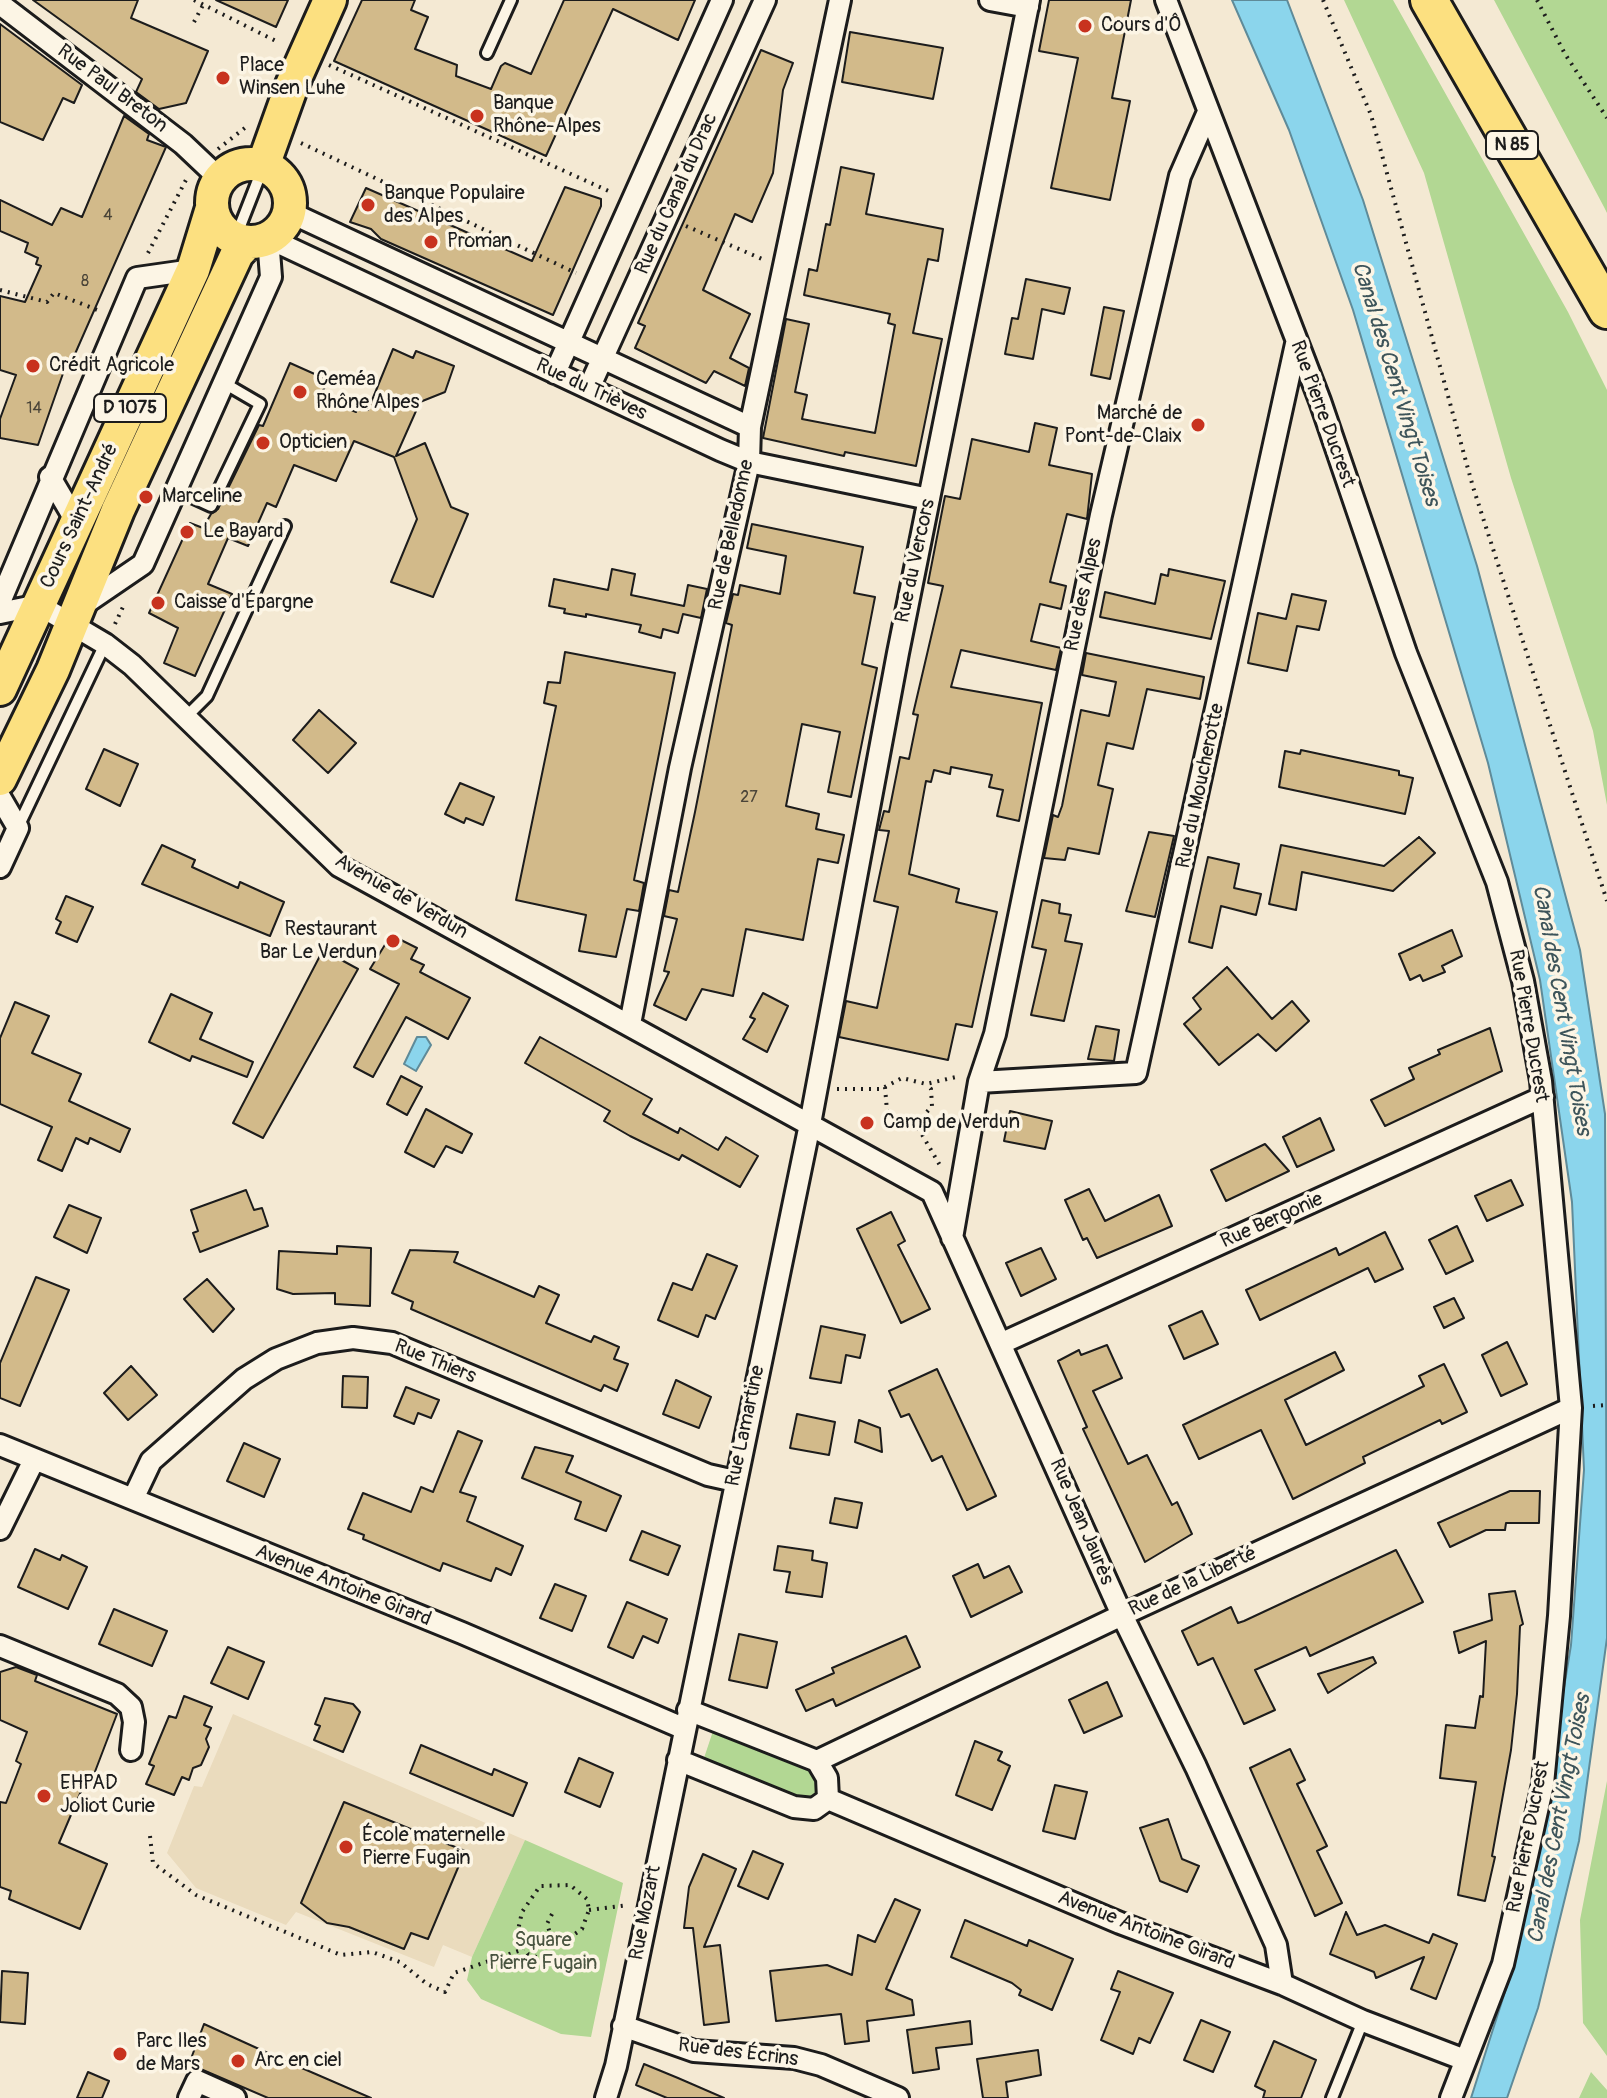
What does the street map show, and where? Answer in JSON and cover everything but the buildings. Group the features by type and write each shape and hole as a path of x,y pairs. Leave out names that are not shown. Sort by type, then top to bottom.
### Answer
{"highway":[{"name":"N 85","path":"1429,0 1603,305"}],"main road":[{"path":"263,166 292,85 330,0"},
{"path":"240,166 263,166 285,184 289,212 278,232 250,240 216,221 216,194 240,166"},
{"name":"Cours Saint-André","path":"0,689 193,270 216,194"},
{"name":"Cours Saint-André","path":"0,779 232,264 250,240"}],"street":[{"name":"Rue du Canal du Drac","path":"555,373 722,0"},
{"name":"Rue du Canal du Drac","path":"589,388 765,0"},
{"name":"Rue de Belledonne","path":"630,1024 680,768 749,462 750,427 840,0"},
{"path":"990,0 1028,3"},
{"name":"Rue Pierre Ducrest","path":"1166,0 1320,401 1406,653 1497,882 1523,981 1543,1097 1571,1408 1567,1514 1543,1784 1503,1964 1451,2098"},
{"name":"Rue du Vercors","path":"810,1124 929,499 1028,3"},
{"name":"Rue Paul Breton","path":"0,4 183,144 216,194"},
{"name":"Rue des Alpes","path":"952,1238 959,1183 981,1078 995,1034 1060,710 1137,361 1180,176 1208,112"},
{"name":"Rue du Trièves","path":"289,212 750,427"},
{"name":"Rue du Trièves","path":"250,240 589,388 749,462 929,499"},
{"name":"Cours Saint-André","path":"76,614 143,564 271,277 250,240"},
{"name":"Cours Saint-André","path":"0,602 50,477 137,278 193,270"},
{"name":"Rue du Moucherotte","path":"981,1078 1136,1073 1296,344"},
{"path":"50,477 77,523"},
{"path":"0,613 39,605"},
{"name":"Avenue de Verdun","path":"39,605 76,614 339,866 932,1192 952,1238"},
{"path":"0,797 18,828 0,867"},
{"name":"Rue Bergonie","path":"1002,1343 1543,1097"},
{"name":"Rue Lamartine","path":"686,1719 810,1124"},
{"name":"Rue Jean Jaurès","path":"952,1238 1002,1343 1122,1615 1196,1767 1276,1945 1282,1984"},
{"name":"Rue Thiers","path":"133,1499 151,1461 244,1379 276,1359 317,1343 353,1338 392,1343 708,1475 735,1481"},
{"name":"Rue de la Liberté","path":"817,1761 1122,1615 1571,1408"},
{"name":"Avenue Antoine Girard","path":"0,1445 686,1719 817,1761"},
{"path":"0,1529 34,1460"},
{"path":"0,1646 117,1694 131,1707 134,1722 131,1750"},
{"name":"Rue Mozart","path":"609,2097 686,1719"},
{"path":"678,1760 794,1807 814,1809 828,1799 827,1778 817,1761"},
{"name":"Avenue Antoine Girard","path":"828,1799 1120,1923 1282,1984 1363,2021 1465,2060"},
{"name":"Rue des Écrins","path":"623,2026 694,2051 794,2058 821,2065 898,2098"},
{"path":"189,2098 197,2081 235,2098"}],"lane":[{"path":"487,53 511,0"},
{"path":"250,240 263,166"},
{"path":"176,490 211,506 260,404 224,383"},
{"path":"186,717 207,696 285,526"},
{"path":"18,828 105,644"},
{"path":"1332,2098 1363,2021"}],"path":[{"path":"194,0 278,42"},
{"path":"1323,0 1371,115 1473,487 1607,901"},
{"path":"1537,0 1565,54 1607,118"},
{"path":"194,22 203,5"},
{"path":"318,60 632,201"},
{"path":"299,142 596,283"},
{"path":"666,217 756,257 784,265"},
{"path":"0,290 47,302 54,293 107,313"},
{"path":"816,1090 885,1087 902,1078 926,1084 981,1078"},
{"path":"885,1087 887,1111 903,1123 920,1120 932,1106 931,1089 926,1084"},
{"path":"914,1121 941,1168 959,1183"},
{"path":"150,1836 153,1863 196,1895 341,1955 372,1952 400,1962 427,1984 445,1992 454,1973 524,1949"},
{"path":"552,1914 547,1924 550,1933 569,1938 582,1929 589,1910 587,1899 570,1885 540,1886 527,1901 518,1926 517,1935 524,1949 547,1961 573,1956"},
{"path":"589,1910 618,1904 646,1906"}],"shaded area":[{"name":"École maternelle Pierre Fugain","path":"233,1714 525,1840 472,1957 443,1945 434,1967 296,1912 286,1925 196,1888 167,1853 194,1786 202,1787"}],"green space":[{"path":"1344,0 1393,0 1568,312 1607,390 1607,805 1593,731 1511,478 1424,173"},
{"path":"1494,0 1607,0 1607,213 1604,207"},
{"path":"715,1725 812,1764 818,1778 819,1792 801,1803 703,1761"},
{"path":"1607,1781 1607,2056 1583,2023 1580,1920"},
{"name":"Square Pierre Fugain","path":"525,1840 623,1883 591,2037 561,2034 481,1999 467,1980 472,1957"},
{"path":"1591,2072 1607,2090 1607,2098 1579,2098"}],"water":[{"name":"Canal des Cent Vingt Toises","path":"1232,0 1287,0 1363,200 1477,566 1580,950 1605,1114 1607,1638 1579,1841 1538,2008 1507,2098 1471,2098 1511,1973 1546,1797 1571,1645 1584,1470 1572,1202 1540,980 1488,763 1353,310 1289,130"},
{"path":"417,1037 426,1037 431,1045 416,1071 404,1064"}],"place":[{"name":"Cours d'Ô","path":"1085,26"},
{"name":"Place Winsen Luhe","path":"223,78"},
{"name":"Banque Rhône-Alpes","path":"477,116"},
{"name":"Banque Populaire des Alpes","path":"368,205"},
{"name":"Proman","path":"431,242"},
{"name":"Crédit Agricole","path":"33,366"},
{"name":"Ceméa Rhône Alpes","path":"300,392"},
{"name":"Marché de Pont-de-Claix","path":"1198,425"},
{"name":"Opticien","path":"263,443"},
{"name":"Marceline","path":"146,497"},
{"name":"Le Bayard","path":"187,532"},
{"name":"Caisse d'Épargne","path":"158,603"},
{"name":"Restaurant Bar Le Verdun","path":"393,941"},
{"name":"Camp de Verdun","path":"867,1123"},
{"name":"EHPAD Joliot Curie","path":"44,1796"},
{"name":"École maternelle Pierre Fugain","path":"346,1847"},
{"name":"Parc Iles de Mars","path":"120,2054"},
{"name":"Arc en ciel","path":"238,2061"}]}
